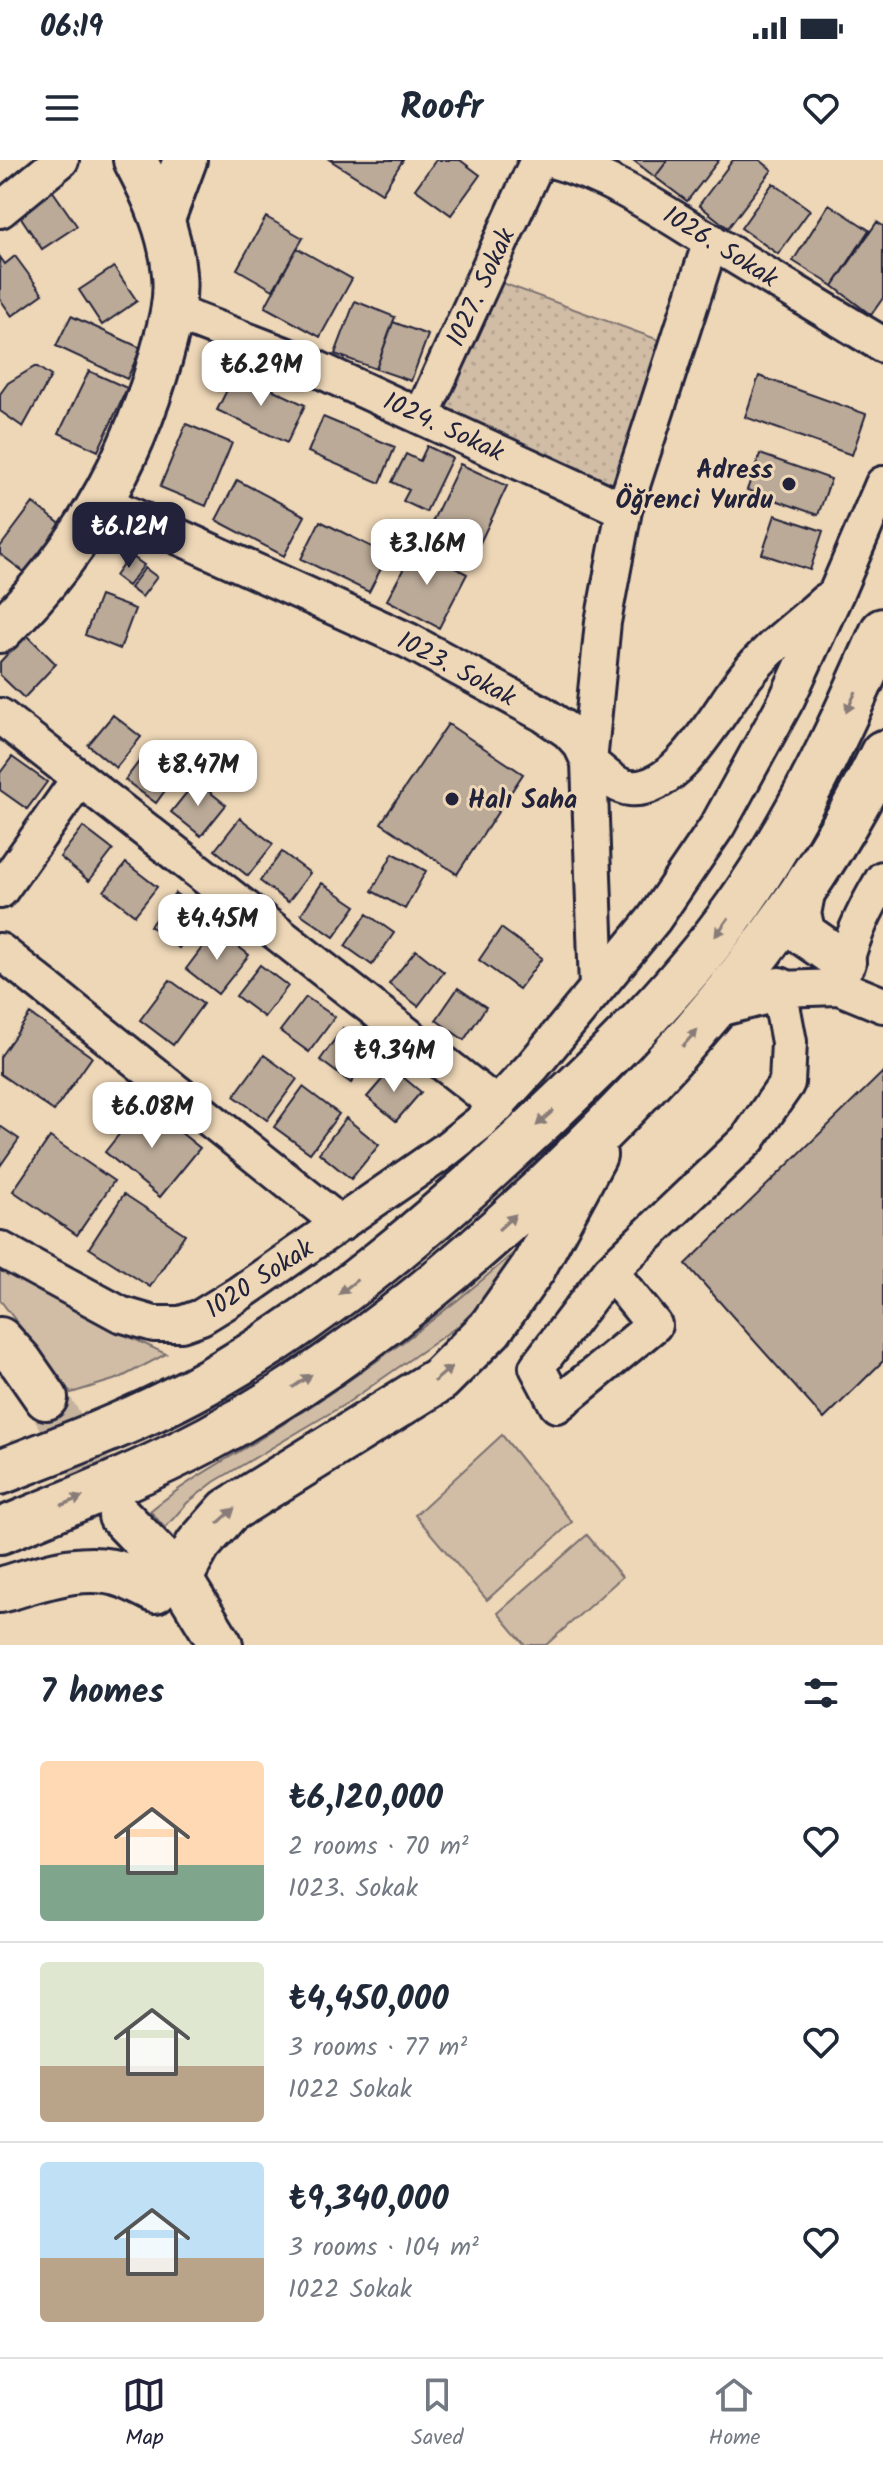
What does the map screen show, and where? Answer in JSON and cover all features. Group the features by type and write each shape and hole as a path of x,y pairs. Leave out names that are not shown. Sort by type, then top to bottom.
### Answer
{"highway":[{"path":"0,1472 157,1407 223,1373 304,1321 464,1192 586,1080 683,976 749,889 806,794 883,631"},
{"path":"0,1531 145,1471 212,1437 293,1387 406,1309 474,1253 611,1123 718,1005 787,915 883,753"},
{"path":"0,1590 90,1569 168,1584 228,1511 440,1379 490,1329 533,1268 611,1123"}],"main road":[{"path":"0,631 52,575 102,502 141,416 173,312 175,277 170,245 163,219 135,160"},
{"path":"163,219 185,160"},
{"path":"804,888 799,914 804,934 842,974"},
{"path":"718,1005 779,989"},
{"path":"0,1339 21,1362 46,1398"},
{"path":"168,1584 187,1645"},
{"path":"168,1584 221,1645"}],"street":[{"path":"0,210 61,160"},
{"name":"1027. Sokak","path":"422,415 538,160"},
{"name":"1026. Sokak","path":"552,160 583,168 660,208 883,345"},
{"path":"597,988 589,762 603,622 624,510 711,241"},
{"name":"1024. Sokak","path":"173,312 298,360 624,510"},
{"name":"1020 Sokak","path":"0,1249 120,1314 154,1324 181,1324 201,1317 240,1293 341,1224 443,1152 498,1106 654,919 718,825 787,699 883,484"},
{"name":"1023. Sokak","path":"102,502 409,641 543,714 568,731 581,745 589,762"},
{"path":"589,762 619,785 632,789 664,777 695,748 757,661 837,591"},
{"path":"0,716 498,1106"},
{"path":"0,891 79,779"},
{"path":"842,974 860,917 883,879"},
{"path":"0,951 341,1224"},
{"path":"610,1271 748,1139 787,1083 789,1042 779,989 864,972 883,989"},
{"path":"842,974 883,1005"}],"shaded area":[{"path":"497,281 662,341 618,486 441,408"},
{"path":"520,1247 495,1290 458,1326 347,1403 214,1482 187,1503 165,1528 150,1511 182,1487 375,1363 434,1319"},
{"path":"0,1262 115,1330 166,1354 120,1378 71,1393 0,1300"},
{"path":"502,1435 572,1522 487,1600 415,1515"},
{"path":"587,1535 622,1577 546,1645 525,1645 498,1613"}],"building":[{"path":"330,160 403,160 382,193"},
{"path":"436,160 460,160 480,175 451,215 415,189"},
{"path":"633,160 668,160 655,177"},
{"path":"668,160 719,160 687,201 655,177"},
{"path":"733,160 760,160 772,170 728,228 699,205"},
{"path":"773,183 810,210 778,254 741,228"},
{"path":"52,190 77,226 42,249 18,213"},
{"path":"829,204 869,230 833,286 793,261"},
{"path":"266,217 303,238 273,290 237,269"},
{"path":"877,222 883,226 883,298 871,315 833,286"},
{"path":"297,248 352,279 320,337 265,307"},
{"path":"15,256 43,294 12,316 0,299 0,257 5,264"},
{"path":"114,267 137,301 102,325 79,290"},
{"path":"355,301 395,317 376,369 335,354"},
{"path":"71,316 141,348 127,379 56,346"},
{"path":"393,322 428,335 411,381 376,369"},
{"path":"36,366 51,376 23,427 0,411 0,394 8,383"},
{"path":"89,371 127,388 98,451 59,433"},
{"path":"236,372 305,405 287,443 217,410"},
{"path":"759,376 866,414 852,455 745,417"},
{"path":"323,417 395,447 380,483 308,452"},
{"path":"186,424 232,443 206,506 160,487"},
{"path":"427,446 452,458 426,512 403,501 409,490 392,482 406,454 420,461"},
{"name":"Adress Öğrenci Yurdu","path":"760,454 831,479 818,515 747,490"},
{"path":"460,464 507,486 479,545 432,522"},
{"path":"237,480 305,516 284,556 216,520"},
{"path":"33,503 63,526 27,574 0,554 0,547"},
{"path":"775,515 823,531 810,570 762,554"},
{"path":"320,521 388,555 369,592 301,559"},
{"path":"415,547 467,574 439,628 387,600"},
{"path":"130,555 144,565 128,586 115,576"},
{"path":"145,568 157,577 142,597 130,588"},
{"path":"100,596 135,609 120,649 85,635"},
{"path":"26,634 56,664 24,698 0,675 0,662"},
{"path":"113,715 141,737 116,768 88,745"},
{"name":"Halı Saha","path":"448,724 523,774 457,874 381,823"},
{"path":"150,747 180,770 156,803 125,780"},
{"path":"12,757 47,782 27,809 0,790 0,773"},
{"path":"196,781 226,805 201,836 171,812"},
{"path":"240,818 273,844 248,876 215,850"},
{"path":"83,827 113,850 89,881 60,857"},
{"path":"282,852 310,873 288,902 260,881"},
{"path":"393,853 426,871 405,909 372,891"},
{"path":"126,863 157,887 135,915 104,891"},
{"path":"322,883 356,906 334,937 301,914"},
{"path":"175,893 204,915 179,948 150,926"},
{"path":"367,914 394,933 372,965 345,946"},
{"path":"501,928 542,958 519,989 479,960"},
{"path":"216,929 249,955 218,994 186,969"},
{"path":"416,950 444,972 418,1006 389,984"},
{"path":"260,965 288,986 264,1017 236,996"},
{"path":"170,980 203,1004 173,1045 140,1020"},
{"path":"458,988 486,1007 464,1040 436,1020"},
{"path":"306,997 335,1017 309,1052 280,1031"},
{"path":"30,1014 92,1057 54,1111 0,1074 0,1057"},
{"path":"343,1028 374,1051 351,1083 320,1060"},
{"path":"264,1055 297,1079 267,1120 234,1096"},
{"path":"392,1068 421,1092 396,1121 367,1097"},
{"path":"883,1072 883,1361 824,1419 686,1264"},
{"path":"303,1087 339,1114 310,1153 274,1127"},
{"path":"144,1103 200,1148 160,1197 105,1152"},
{"path":"346,1118 379,1145 351,1179 319,1153"},
{"path":"0,1126 19,1139 0,1166"},
{"path":"50,1137 114,1181 77,1235 13,1191"},
{"path":"124,1194 185,1234 150,1287 89,1248"}],"tunnel":[{"path":"46,1398 120,1516"}],"place":[{"name":"Adress Öğrenci Yurdu","path":"789,484"},
{"name":"Halı Saha","path":"452,799"}]}
